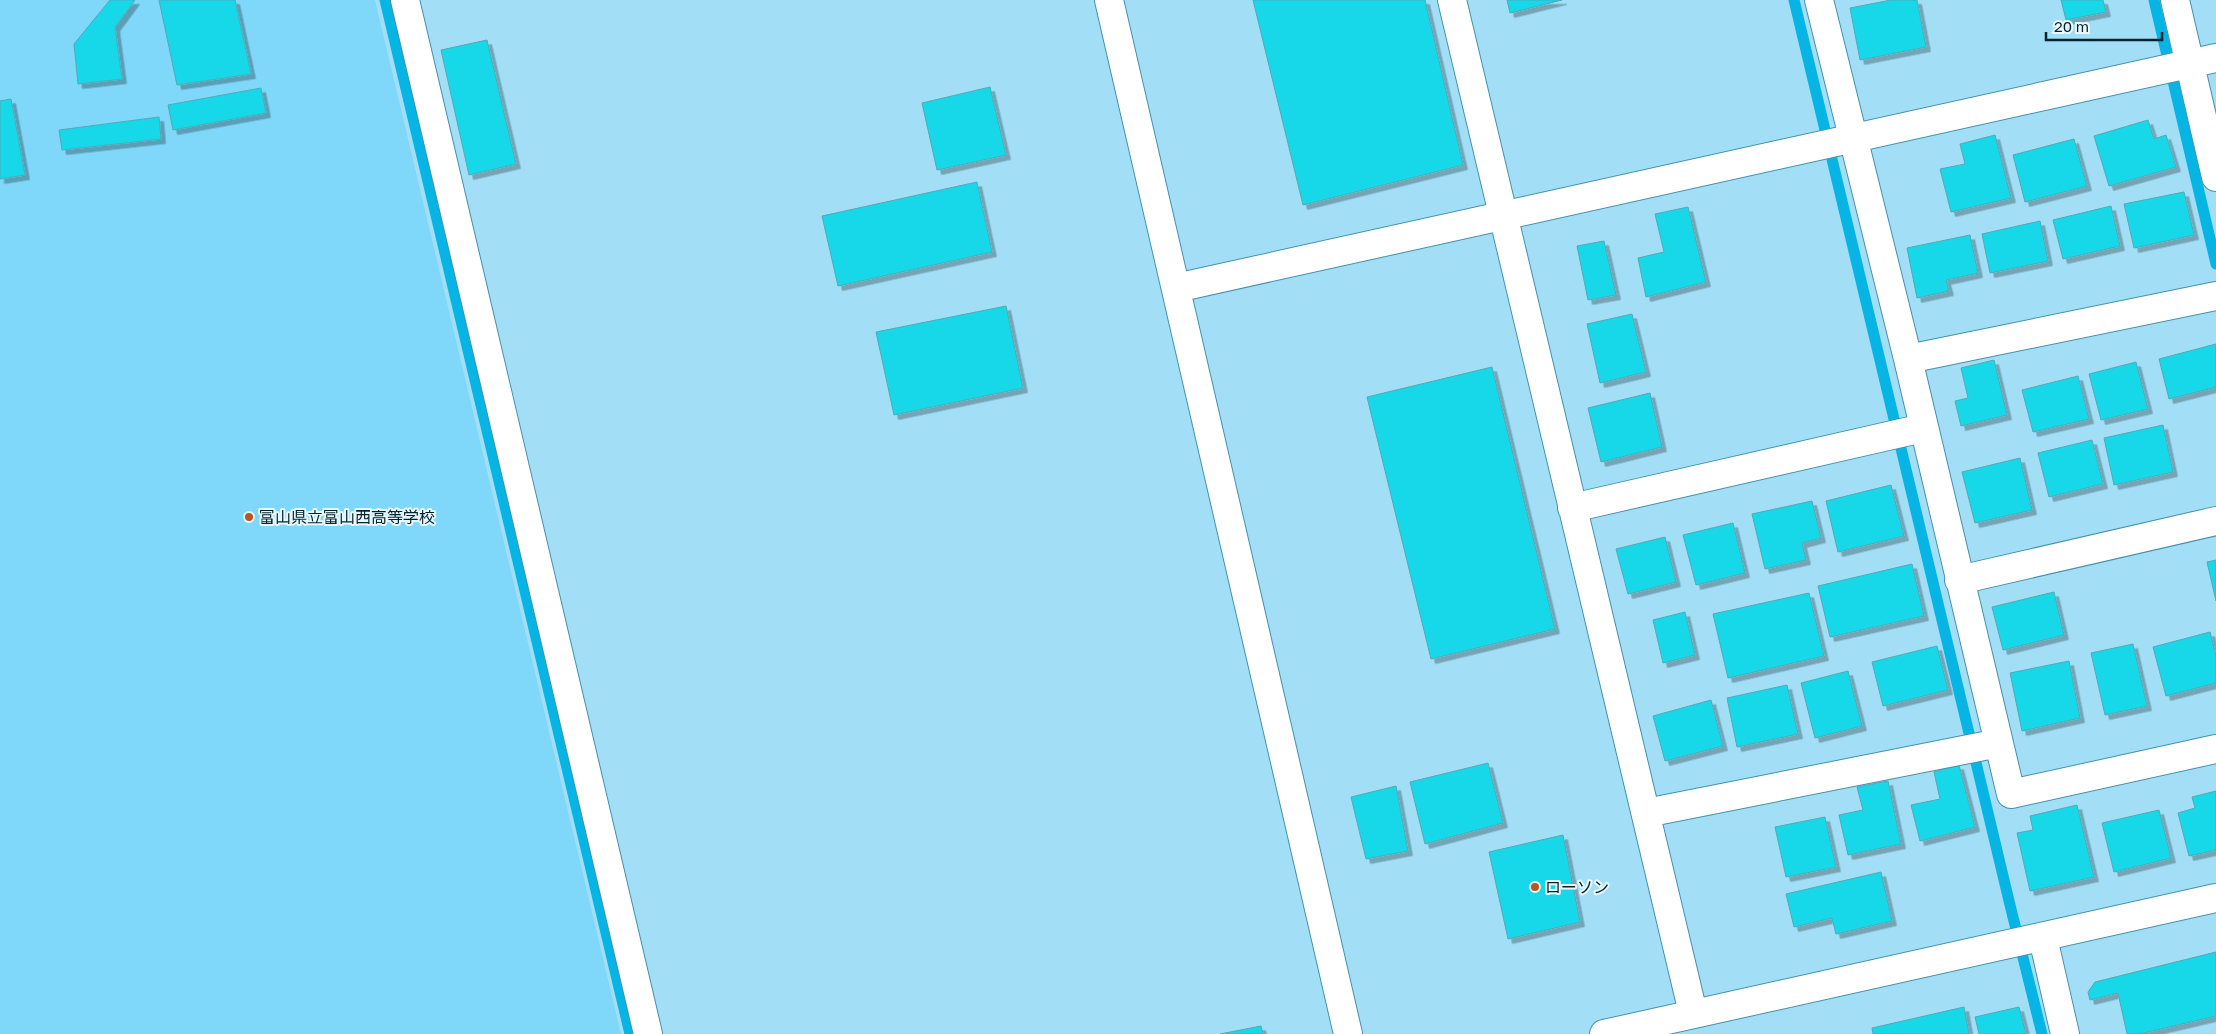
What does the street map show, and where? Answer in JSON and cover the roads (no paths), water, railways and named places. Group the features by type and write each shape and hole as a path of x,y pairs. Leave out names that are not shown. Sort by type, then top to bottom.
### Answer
{"street":[{"path":"405,0 648,1034"},
{"path":"1109,0 1348,1034"},
{"path":"1452,0 1693,1013"},
{"path":"1819,0 1908,360 2011,794 2216,749"},
{"path":"2175,0 2216,178"},
{"path":"1176,288 1503,218 1852,138 2216,58"},
{"path":"1908,360 2216,296"},
{"path":"1572,508 1923,428"},
{"path":"1959,580 2216,521"},
{"path":"1646,813 1999,743"},
{"path":"1604,1034 1693,1013 2043,938 2216,898"},
{"path":"2043,938 2065,1034"}],"waterway":[{"path":"385,0 630,1034"},
{"path":"1794,0 2042,1034"},
{"path":"2154,0 2216,264"}],"place":[{"name":"富山県立富山西高等学校","path":"249,517"},
{"name":"ローソン","path":"1535,887"}]}
